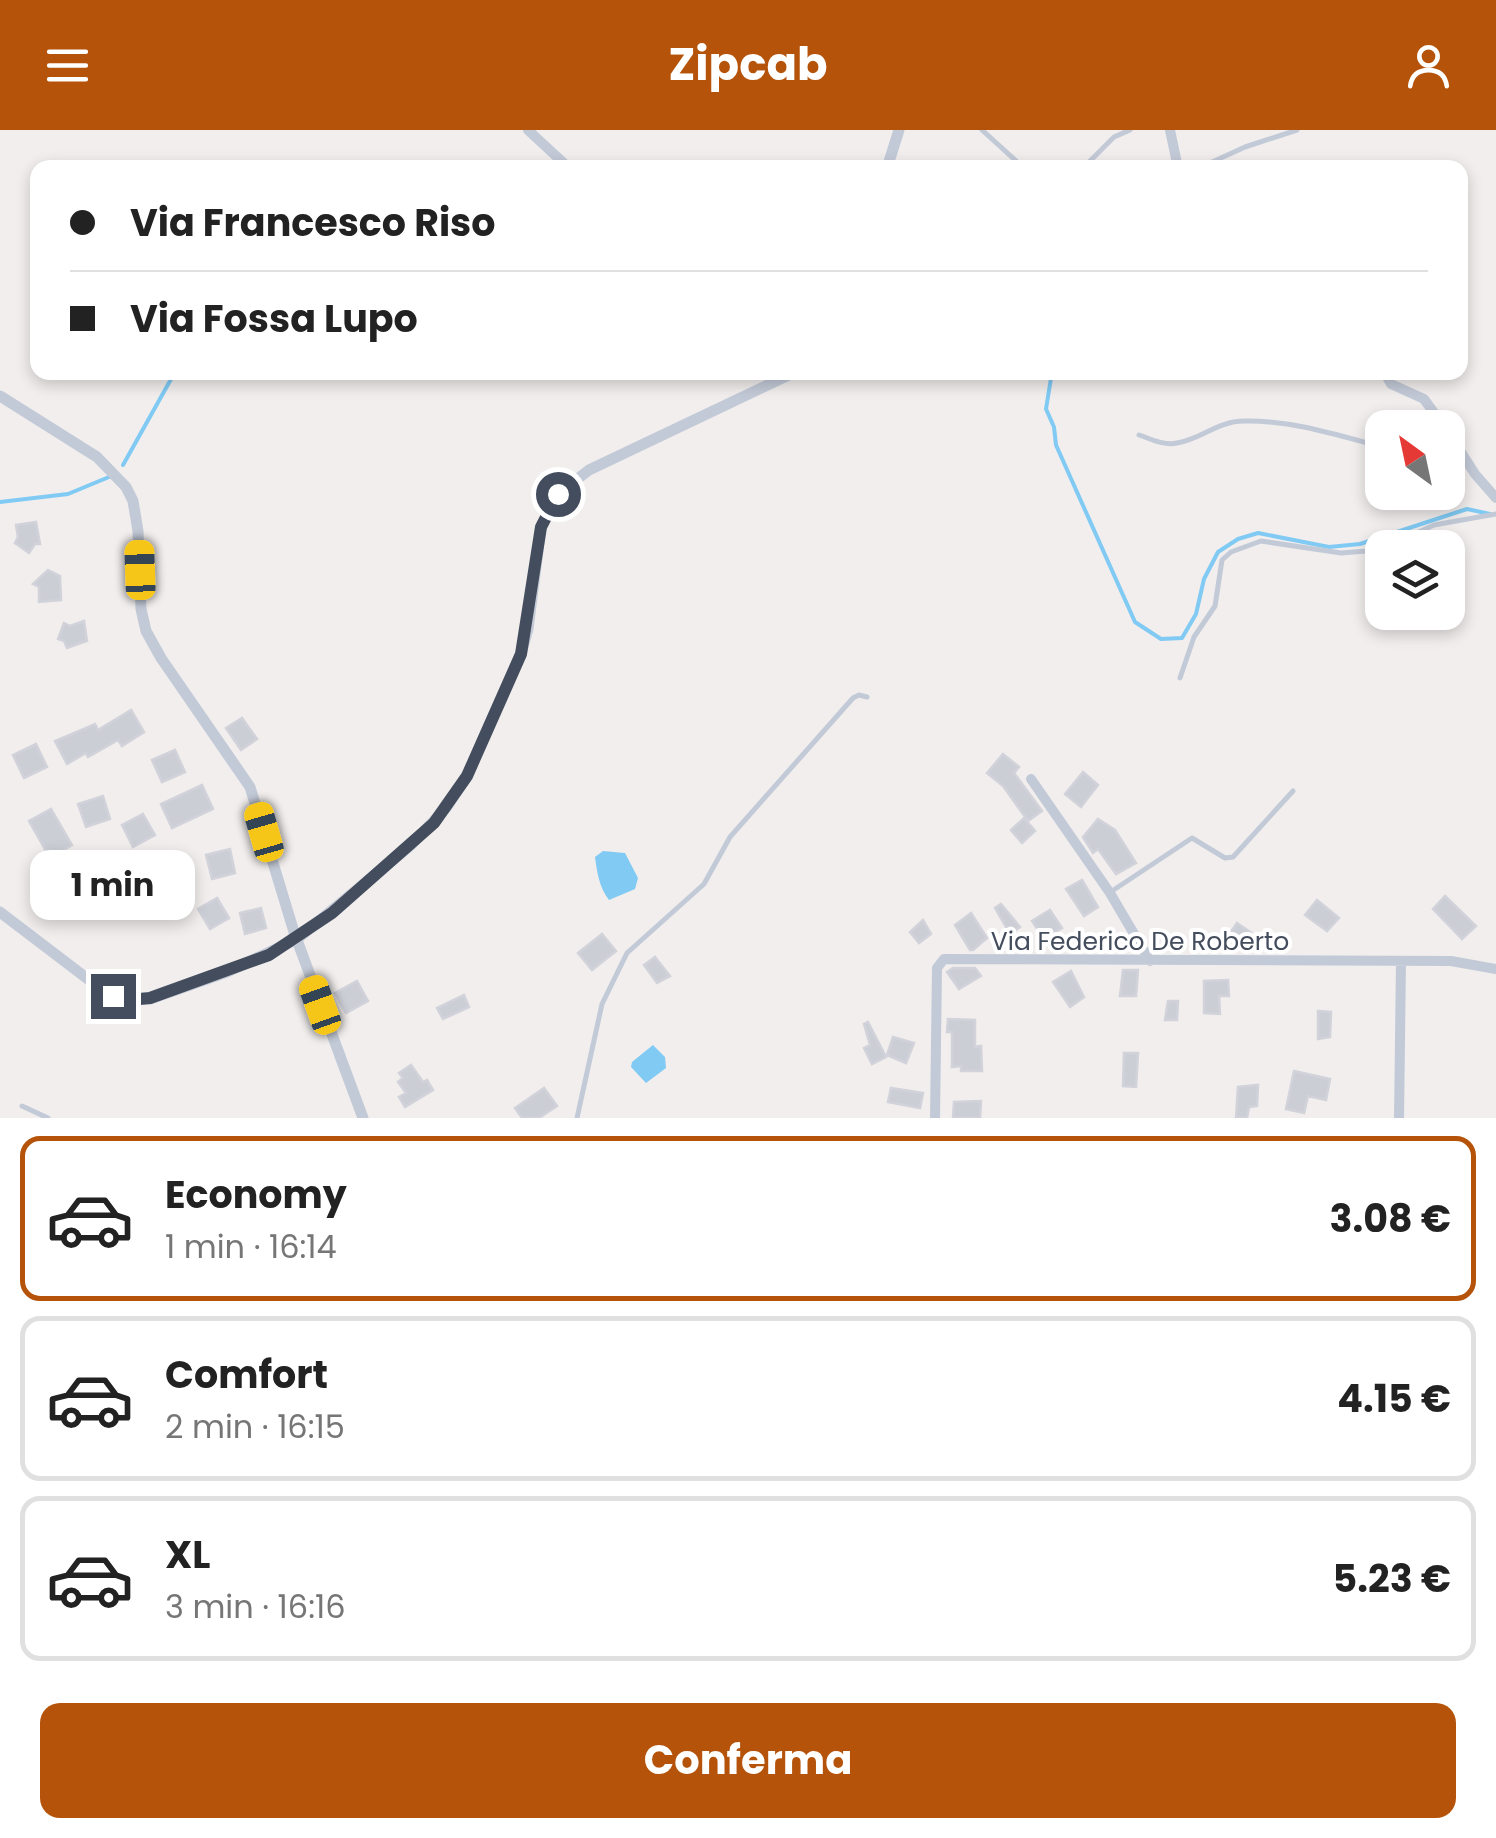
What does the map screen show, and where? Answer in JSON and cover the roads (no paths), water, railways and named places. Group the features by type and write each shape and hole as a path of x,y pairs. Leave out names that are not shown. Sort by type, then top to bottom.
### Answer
{"street":[{"path":"528,130 560,160"},
{"path":"890,160 900,130"},
{"path":"1170,130 1176,160"},
{"path":"0,912 97,986 128,1000 150,998 227,972 297,939 434,823 467,776 521,654 541,527 558,494 588,470 778,380"},
{"path":"1389,380 1424,399 1432,410"},
{"path":"0,396 97,458 133,501 146,631 250,786 297,939 363,1118"},
{"path":"1465,460 1496,498"},
{"path":"1030,779 1110,893 1150,961"},
{"name":"Via Federico De Roberto","path":"936,1118 939,963 944,959 1451,961 1496,968"},
{"path":"1399,1118 1401,962"}],"lane":[{"path":"982,130 1015,160"},
{"path":"1091,160 1114,137 1130,130"},
{"path":"1217,160 1297,130"},
{"path":"1139,435 1162,443 1178,443 1228,422 1246,420 1289,423 1365,442"},
{"path":"1465,465 1469,466"},
{"path":"1180,678 1194,637 1215,606 1222,560 1230,552 1261,541 1341,554 1366,551 1434,525 1496,514"},
{"path":"577,1118 602,1004 628,953 704,884 730,837 853,698 867,697"},
{"path":"1110,893 1192,838 1226,858 1233,857 1292,791"},
{"path":"22,1106 48,1118"}],"water":[{"path":"603,851 625,853 638,878 635,889 609,900 595,857"},
{"path":"653,1045 665,1057 666,1068 646,1083 631,1067"}],"waterway":[{"path":"123,465 171,380"},
{"path":"1051,380 1046,409 1056,445 1135,622 1161,639 1182,638 1196,614 1204,579 1218,552 1238,539 1258,533 1329,547 1360,544 1467,509 1490,514"},
{"path":"0,502 68,494 109,477"}]}
